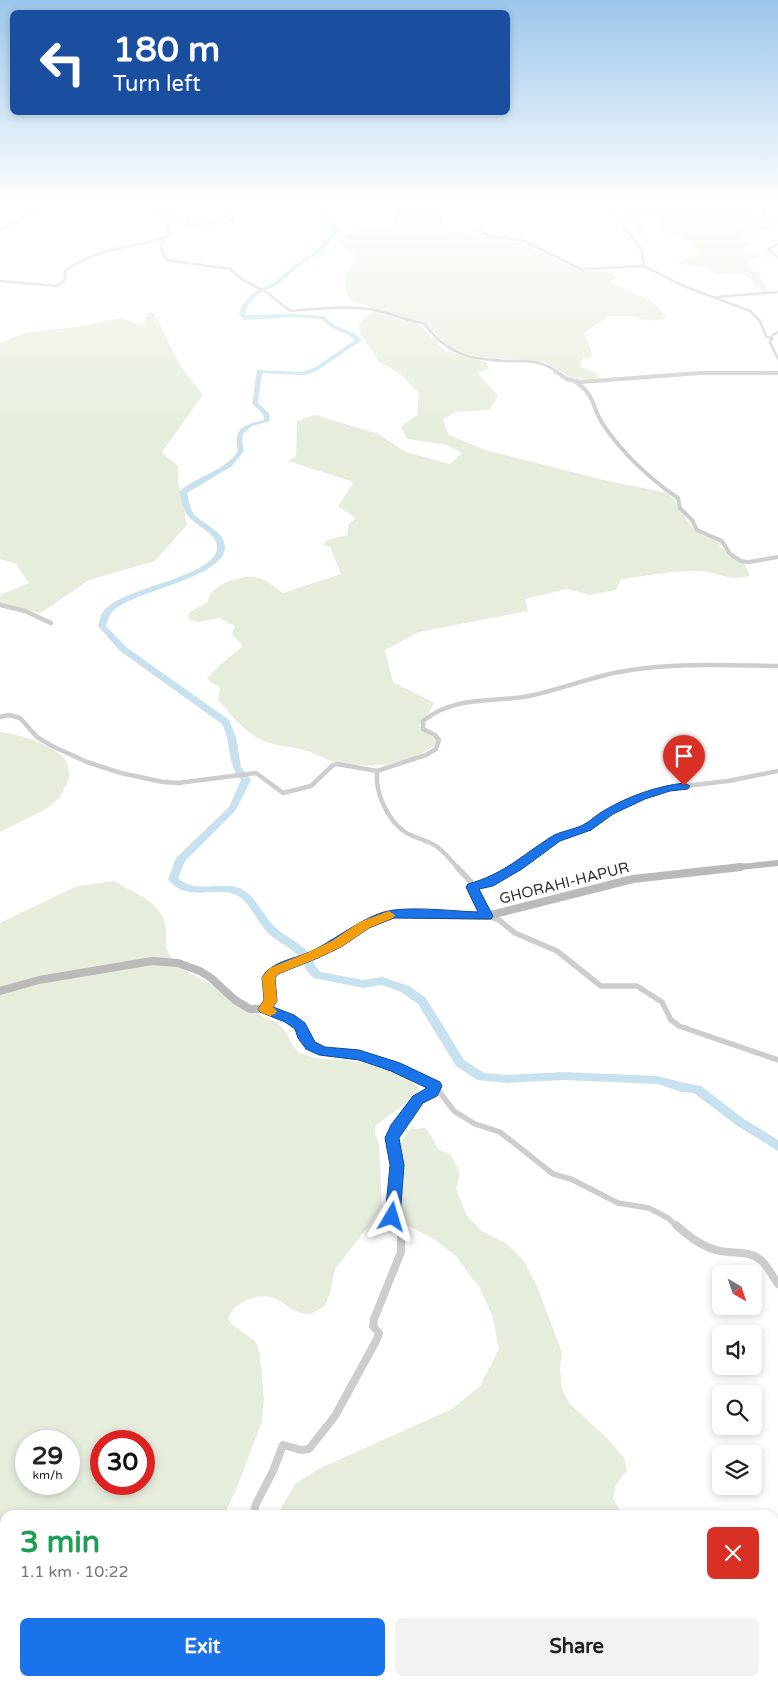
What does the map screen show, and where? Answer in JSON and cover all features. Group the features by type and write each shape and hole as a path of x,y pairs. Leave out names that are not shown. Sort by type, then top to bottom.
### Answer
{"street":[{"path":"0,281 56,286 64,281"},
{"path":"244,281 268,293 288,310 310,310 326,307 381,311 404,320 424,324 441,344 453,352 488,360 540,363 583,387 594,401 601,422 616,442 663,488 678,498 680,508 692,520 696,530 722,541 730,554 741,560 750,562 778,556"},
{"path":"673,281 750,311 760,321 766,336 772,339"},
{"path":"716,297 778,292"},
{"path":"778,332 773,335 770,344 778,359"},
{"path":"575,382 700,373 778,373"},
{"path":"0,605 25,611 51,623"},
{"path":"0,717 9,715 20,718 37,737 68,754 121,773 163,782 187,782 256,773 267,779 283,793 311,786 327,769 337,764 377,772 426,755 436,749 439,740 423,729 423,722 428,717 449,707 483,699 528,696 569,683 614,673 676,664 778,666"},
{"path":"472,887 488,883 518,866 556,838 587,827 609,812 641,797 668,788 728,781 778,771"},
{"path":"377,772 376,782 381,798 394,822 405,832 440,848 471,882 486,916 499,920 515,933 557,951 601,986 637,986 662,1002 671,1020 679,1026 755,1050 768,1058 778,1060"},
{"name":"GHORAHI-HAPUR","path":"265,1009 271,1001 268,977 274,971 321,951 365,925 393,914 486,916 633,879 778,863"},
{"path":"0,991 39,980 152,961 178,963 200,971 211,978 235,1000 250,1009 265,1009 290,1018 300,1027 311,1046 321,1051 359,1055 396,1067 435,1086 454,1111 475,1124 500,1132 553,1174 571,1179 618,1203 649,1208 668,1218 687,1235 719,1251 748,1254 762,1261 778,1284"},
{"path":"255,1510 258,1499 274,1470 278,1452 283,1445 301,1450 309,1449 335,1416 376,1341 379,1333 373,1326 374,1319 401,1252 401,1235 392,1217 397,1165 392,1138 396,1129 418,1100 432,1092 435,1086"}],"green space":[{"path":"345,281 612,281 610,282 654,303 668,318 650,321 632,316 609,316 584,333 592,352 590,359 584,358 580,364 581,367 598,374 598,377 591,380 570,377 544,362 480,357 452,350 422,321 401,318 353,301 346,294"},
{"path":"752,281 762,281 768,291 761,291 759,287 753,285"},
{"path":"374,311 418,323 445,351 486,362 489,369 477,373 498,396 489,410 455,412 443,420 449,435 485,450 612,482 664,492 672,497 690,525 697,531 720,541 722,544 719,546 744,563 750,576 735,578 700,571 670,572 621,579 616,590 590,595 567,589 525,599 528,611 419,632 385,650 393,682 435,703 419,726 439,742 414,757 400,762 370,765 340,763 304,750 261,740 245,729 218,700 220,687 211,683 207,678 243,646 232,634 235,626 219,618 199,622 190,620 188,616 190,612 208,602 214,590 237,579 245,577 259,578 283,593 341,574 330,547 323,545 327,540 347,535 349,524 356,518 338,506 354,482 288,461 296,456 297,421 315,415 378,434 406,452 450,464 462,453 447,445 407,439 401,427 417,415 419,394 401,374 378,361 360,333 358,323"},
{"path":"147,313 154,313 181,367 203,395 162,452 178,466 178,481 187,525 155,561 89,580 41,613 0,604 0,595 29,583 16,564 0,559 0,343 25,333 81,326 120,318 145,326"},
{"path":"0,732 26,738 54,750 66,761 70,776 60,797 46,809 0,832"},
{"path":"115,881 146,899 159,911 164,919 169,954 180,966 225,993 246,1009 277,1023 285,1030 298,1051 323,1059 353,1061 384,1068 411,1081 418,1087 418,1094 375,1126 375,1134 379,1143 382,1206 335,1269 330,1294 324,1307 309,1314 304,1314 273,1298 260,1296 240,1304 228,1319 234,1326 255,1341 258,1347 264,1399 262,1421 237,1488 226,1510 0,1510 0,923 77,886"},
{"path":"426,1128 439,1150 451,1155 460,1173 456,1189 467,1216 482,1231 507,1244 524,1261 537,1286 562,1353 560,1368 562,1389 570,1404 611,1442 624,1458 627,1470 616,1485 613,1498 620,1510 280,1510 295,1484 318,1469 452,1409 480,1386 499,1349 492,1315 479,1287 456,1256 434,1239 403,1223 398,1206 402,1173 400,1143 410,1129"}],"waterway":[{"path":"280,281 255,294 245,305 242,315 244,318 294,316 324,318 332,326 352,334 359,340 316,369 303,374 259,371 255,404 266,413 267,421 250,425 240,433 241,451 230,465 183,492 187,509 192,516 212,532 219,541 221,547 217,558 206,567 190,575 132,596 117,604 107,612 102,626 123,649 226,722 232,737 234,760 240,774 246,780 233,808 180,860 173,879 178,884 193,889 229,890 241,893 272,931 302,952 310,963 312,971 318,975 363,984 382,981 405,989 422,1001 460,1063 481,1077 508,1079 563,1076 658,1080 681,1087 697,1089 740,1122 778,1146"}],"slow traffic":[{"path":"270,1011 265,1009 271,1001 268,990 268,977 274,971 337,944 365,925 389,915"}],"route":[{"path":"392,1217 397,1165 392,1138 396,1129 418,1100 432,1092 435,1086 396,1067 359,1055 323,1052 311,1046 300,1027 290,1018 265,1009 271,1001 268,990 268,977 274,971 288,964 337,944 365,925 393,914 486,916 472,887 488,883 518,866 556,838 587,827 609,812 641,797 668,788 684,786"}]}
